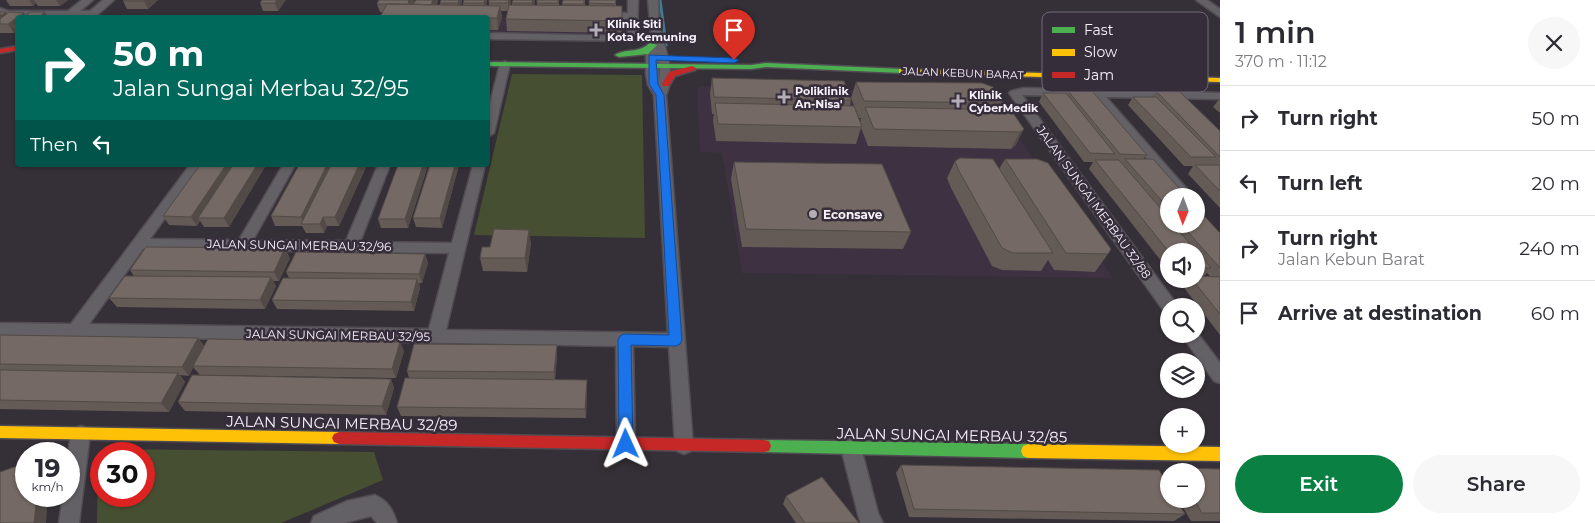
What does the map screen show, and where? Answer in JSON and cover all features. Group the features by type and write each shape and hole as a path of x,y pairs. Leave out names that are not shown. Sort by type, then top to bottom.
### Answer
{"main road":[{"path":"490,53 604,55 642,53 650,49 657,40 665,50 675,56 700,63"},
{"path":"0,52 15,49"},
{"path":"604,55 658,62"},
{"path":"0,58 15,56"},
{"path":"490,64 621,65 658,62"},
{"name":"JALAN KEBUN BARAT","path":"658,62 1042,76"},
{"path":"621,65 643,70 660,87 677,72 700,63"},
{"name":"JALAN SUNGAI MERBAU 32/89","path":"0,432 684,445"},
{"name":"JALAN SUNGAI MERBAU 32/85","path":"684,445 1220,454"}],"street":[{"path":"70,14 88,0"},
{"path":"90,15 110,0"},
{"path":"490,36 631,39 634,37 633,0"},
{"path":"653,0 684,445"},
{"path":"1201,0 1220,0"},
{"path":"1201,0 1220,14"},
{"path":"0,11 7,14 80,15"},
{"path":"594,16 633,16"},
{"path":"490,125 505,64"},
{"path":"490,78 502,78"},
{"name":"JALAN SUNGAI MERBAU 32/88","path":"1042,91 1015,93 1163,298"},
{"name":"JALAN SUNGAI MERBAU 32/88","path":"1060,92 1097,93"},
{"path":"1097,93 1220,96"},
{"path":"1097,93 1179,188"},
{"path":"1181,95 1194,108"},
{"path":"76,330 141,244 196,167"},
{"path":"244,244 288,167"},
{"path":"351,246 383,167"},
{"path":"436,336 478,167"},
{"name":"JALAN SUNGAI MERBAU 32/96","path":"141,244 458,248"},
{"name":"JALAN SUNGAI MERBAU 32/95","path":"0,329 676,340"},
{"path":"624,340 626,444"},
{"path":"1196,343 1220,376"},
{"path":"70,523 81,434"},
{"path":"851,448 869,518 873,523"},
{"path":"321,523 347,511 375,505 384,514 387,523"}],"shaded area":[{"path":"490,17 630,17 630,37 490,34"},
{"path":"698,87 978,94 993,99 1113,278 742,273 722,153 700,152 697,90"}],"green space":[{"path":"512,74 642,75 645,238 474,235"},
{"path":"155,449 374,452 383,480 281,523 97,523 97,507 155,507"}],"building":[{"path":"124,0 145,0 123,1"},
{"path":"262,0 277,0 275,3 260,3"},
{"path":"379,0 409,0 408,4 377,4"},
{"path":"416,0 433,0 431,5 413,4"},
{"path":"441,0 459,0 458,3 440,3"},
{"path":"464,0 485,0 484,3 463,3"},
{"path":"489,0 509,0 508,3 489,3"},
{"path":"513,0 533,0 532,3 512,3"},
{"path":"537,0 558,0 558,3 537,3"},
{"path":"563,0 584,0 584,4 562,4"},
{"path":"589,0 616,0 615,4 589,3"},
{"path":"387,4 500,6 497,18 490,18 490,15 381,15"},
{"path":"509,5 622,6 622,21 506,19"},
{"path":"9,12 24,13 15,15 15,19 8,24 0,24 0,19"},
{"path":"30,12 45,12 42,15 26,15"},
{"path":"712,78 844,81 851,100 714,97"},
{"path":"856,82 982,83 993,87 1004,103 864,101"},
{"path":"1069,92 1093,92 1147,155 1120,154"},
{"path":"1157,92 1180,92 1220,131 1220,157"},
{"path":"1043,93 1066,93 1115,154 1090,153"},
{"path":"1133,97 1156,97 1216,157 1191,157"},
{"path":"715,103 854,106 862,127 718,124"},
{"path":"865,107 1011,110 1024,129 1020,132 874,129"},
{"path":"960,158 993,159 1053,253 1013,253 1002,248 959,171 955,161"},
{"path":"1005,159 1037,159 1048,163 1111,249 1108,254 1066,253"},
{"path":"1125,159 1153,159 1179,188 1160,188 1160,199"},
{"path":"1095,160 1119,160 1160,208 1160,233 1181,233 1189,243 1162,243"},
{"name":"Econsave","path":"734,162 882,164 911,232 746,229"},
{"path":"1195,165 1220,165 1220,191"},
{"path":"199,167 225,167 191,217 163,216"},
{"path":"232,167 256,167 224,218 198,218"},
{"path":"298,167 326,167 301,217 271,216"},
{"path":"330,167 358,167 335,217 323,217 320,224 301,224"},
{"path":"397,167 422,167 405,219 378,219"},
{"path":"429,167 454,167 440,218 413,218"},
{"path":"1205,217 1220,233 1220,268 1205,251 1205,243 1198,243 1189,233 1205,233"},
{"path":"494,229 529,230 525,258 480,258 482,247 490,247"},
{"path":"146,247 285,248 274,272 130,270"},
{"path":"296,252 425,254 419,274 286,272"},
{"path":"1205,261 1211,268 1205,268"},
{"path":"125,276 271,277 260,300 109,298"},
{"path":"1205,276 1220,277 1220,314 1199,288 1205,288"},
{"path":"283,278 417,279 411,302 272,300"},
{"path":"0,335 198,338 182,367 0,364"},
{"path":"208,339 400,342 392,369 193,366"},
{"path":"414,344 557,345 554,372 407,371"},
{"path":"0,370 178,373 161,403 0,400"},
{"path":"192,375 391,379 382,406 178,402"},
{"path":"405,378 587,380 585,409 397,407"},
{"path":"901,465 1159,470 1160,508 1181,508 1185,514 914,509"},
{"path":"15,467 15,507 36,507 34,523 0,523 0,472"},
{"path":"1205,469 1220,469 1220,513 1202,513 1199,508 1205,508"},
{"path":"822,477 859,523 805,523 786,496"}],"waterway":[{"path":"660,0 666,45"}],"traffic: fast":[{"path":"619,55 645,52 653,45"},
{"path":"490,64 751,67 766,65 902,71"},
{"path":"764,446 1028,451"}],"traffic: slow":[{"path":"902,71 1042,75"},
{"path":"1208,80 1220,80"},
{"path":"0,432 339,438"},
{"path":"1028,451 1220,454"}],"traffic: jam":[{"path":"0,51 15,48"},
{"path":"666,84 672,74 692,68"},
{"path":"339,438 764,446"}],"place":[{"name":"Klinik Siti Kota Kemuning","path":"596,30"},
{"name":"Poliklinik An-Nisa'","path":"784,97"},
{"name":"Klinik CyberMedik","path":"958,101"},
{"name":"Econsave","path":"813,214"}],"route":[{"path":"626,444 624,340 676,340 660,95 653,84 652,57 734,60"}]}
